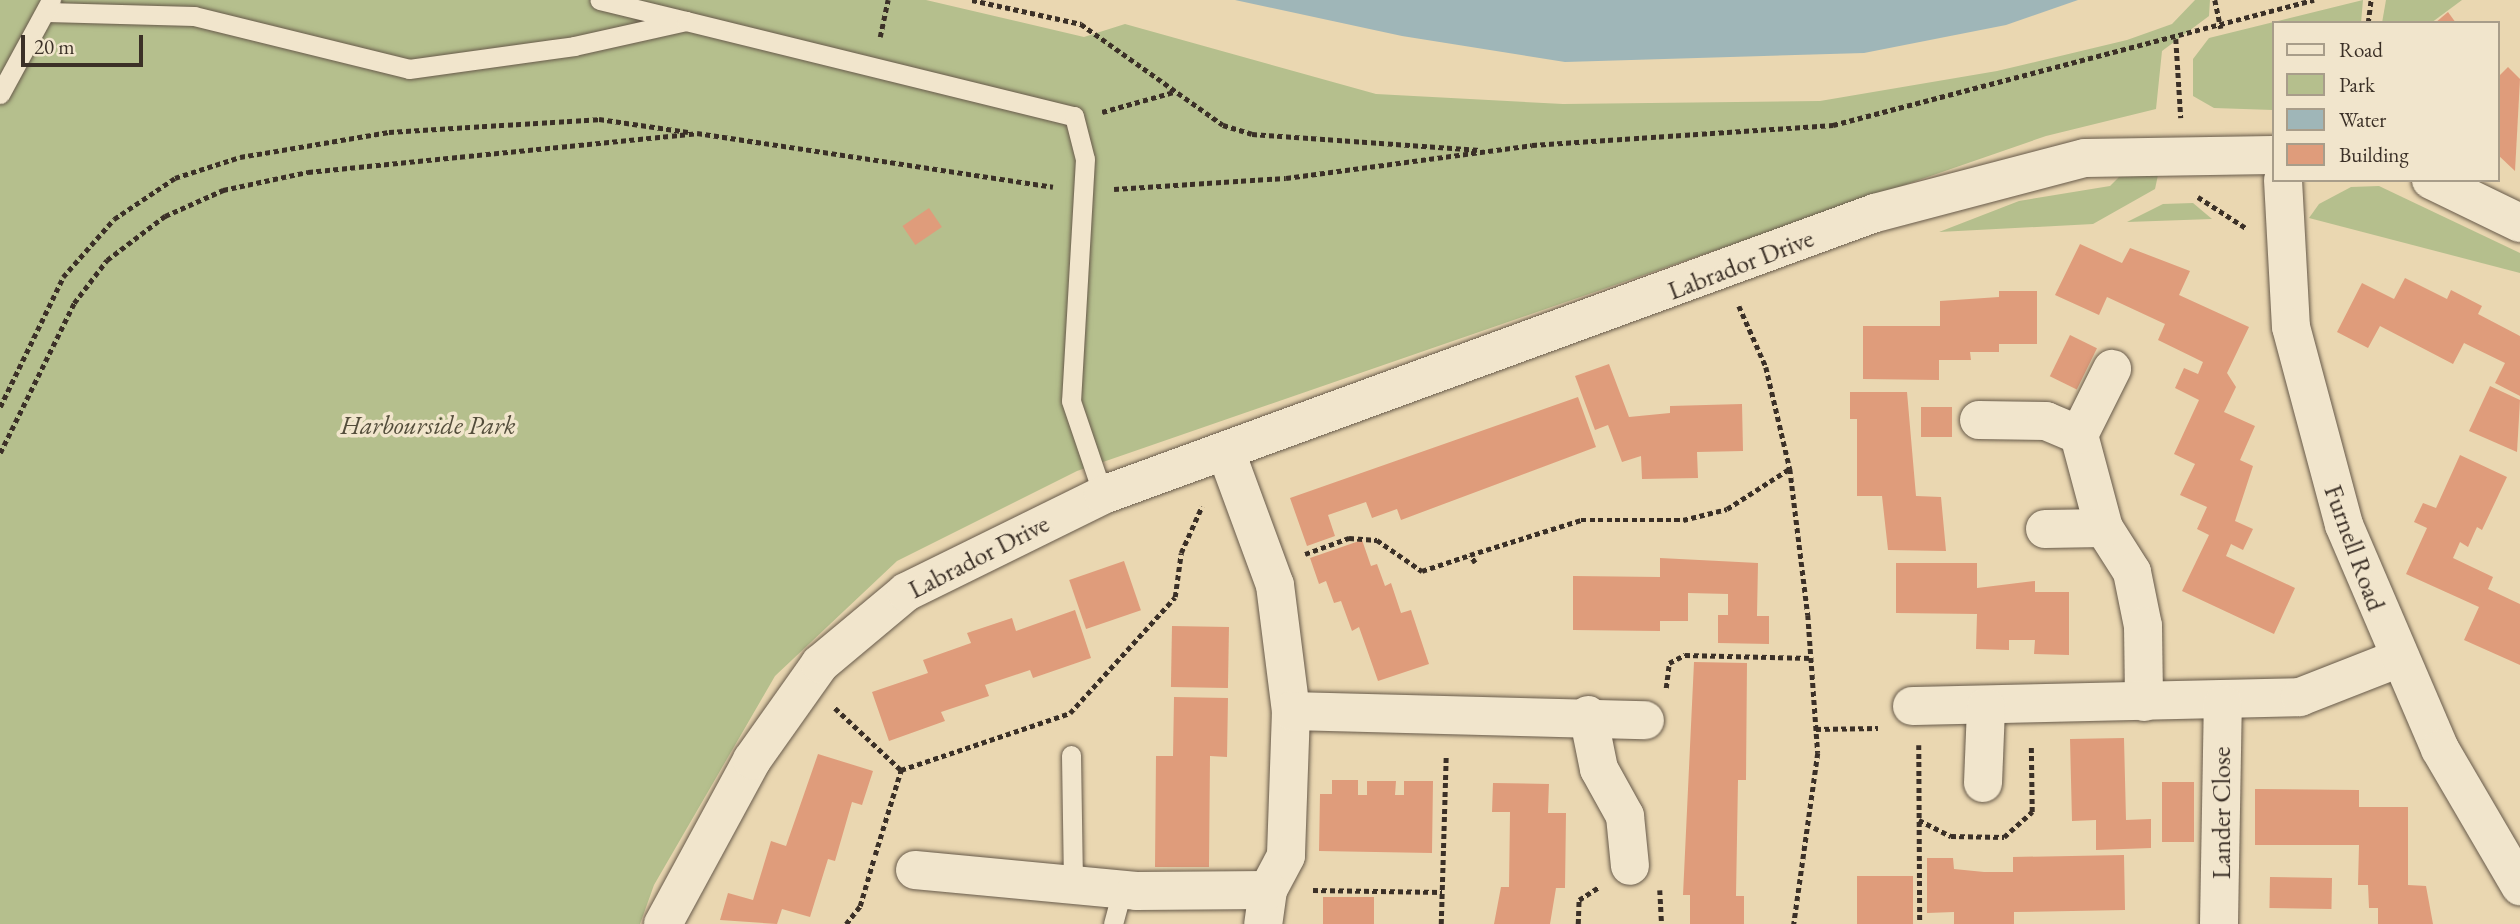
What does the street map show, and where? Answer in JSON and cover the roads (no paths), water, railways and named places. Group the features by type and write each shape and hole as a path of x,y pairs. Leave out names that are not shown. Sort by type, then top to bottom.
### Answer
{"street":[{"name":"Labrador Drive","path":"663,924 752,760 808,682 906,592 1103,495 1725,273 1875,213 2085,158 2272,155"},
{"name":"Furnell Road","path":"2283,182 2291,327 2318,443 2397,659 2440,749 2520,886"},
{"path":"2435,182 2520,223"},
{"path":"2112,369 2079,435 2104,528 2132,572 2143,626 2144,702"},
{"path":"1979,420 2046,421 2079,435"},
{"path":"915,870 1073,884 1118,907 1266,907 1286,856 1291,710 1284,627 1268,568 1226,452"},
{"path":"2045,529 2104,528"},
{"path":"1912,706 1986,707 2144,702 2222,704 2300,698 2397,659"},
{"name":"Lander Close","path":"2222,704 2222,923"},
{"path":"1983,783 1986,707"},
{"path":"1291,710 1588,715 1655,709"},
{"path":"1588,715 1599,769 1625,816 1630,866"}],"lane":[{"path":"180,0 194,16"},
{"path":"599,0 1074,116 1085,159 1071,401 1103,495"},
{"path":"0,94 49,6 194,16 409,69 574,46 686,22"},
{"path":"1071,755 1073,884"}],"water":[{"path":"1235,0 2078,0 2006,25 1864,53 1565,62 1402,36"}],"park label":[{"name":"Harbourside Park","path":"428,426"}]}
